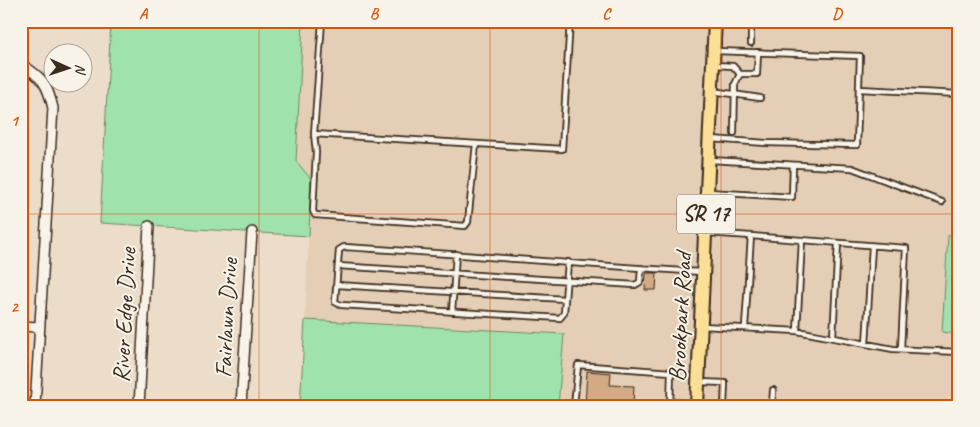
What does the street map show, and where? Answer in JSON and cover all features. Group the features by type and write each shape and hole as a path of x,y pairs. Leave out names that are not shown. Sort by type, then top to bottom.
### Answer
{"main road":[{"name":"Brookpark Road","path":"697,405 715,22"}],"street":[{"path":"21,64 37,74 48,88 53,108 35,406"},
{"name":"River Edge Drive","path":"139,406 149,226"},
{"name":"Fairlawn Drive","path":"241,406 252,232"},
{"path":"21,326 40,327"}],"lane":[{"path":"322,21 314,134 316,152 313,211 315,215 466,226 468,222 476,144"},
{"path":"314,134 562,149 570,21"},
{"path":"715,22 751,26 751,42"},
{"path":"709,139 766,143 857,145 860,56 713,51"},
{"path":"713,65 733,66 740,74 757,74 758,52"},
{"path":"734,133 735,84 740,74"},
{"path":"858,89 959,94"},
{"path":"712,91 760,98"},
{"path":"708,160 852,168 942,202"},
{"path":"707,192 792,197 793,165"},
{"path":"705,233 906,248 901,349"},
{"path":"745,328 751,236"},
{"path":"797,331 802,240"},
{"path":"833,338 838,243"},
{"path":"866,344 872,246"},
{"path":"568,262 564,313 560,318 337,304 335,302 339,250 344,247 456,254 568,262 641,268 703,272"},
{"path":"452,312 456,254"},
{"path":"338,266 639,284 641,268"},
{"path":"337,285 565,299"},
{"path":"701,326 797,331 901,349 959,352"},
{"path":"574,406 578,365 671,372 670,404 697,405"},
{"path":"698,382 725,383 724,406"},
{"path":"772,406 773,390"}],"shaded area":[{"path":"303,21 959,21 959,235 948,235 942,332 959,334 959,406 558,406 564,334 305,320 311,179 296,161"}],"green space":[{"path":"111,21 303,21 296,161 311,179 309,236 100,223"},
{"path":"948,235 959,235 959,334 942,332"},
{"path":"305,320 564,334 558,406 300,406"}],"building":[{"path":"646,273 657,273 656,290 645,290"},
{"path":"587,371 611,373 610,385 634,386 633,406 585,406"}]}
